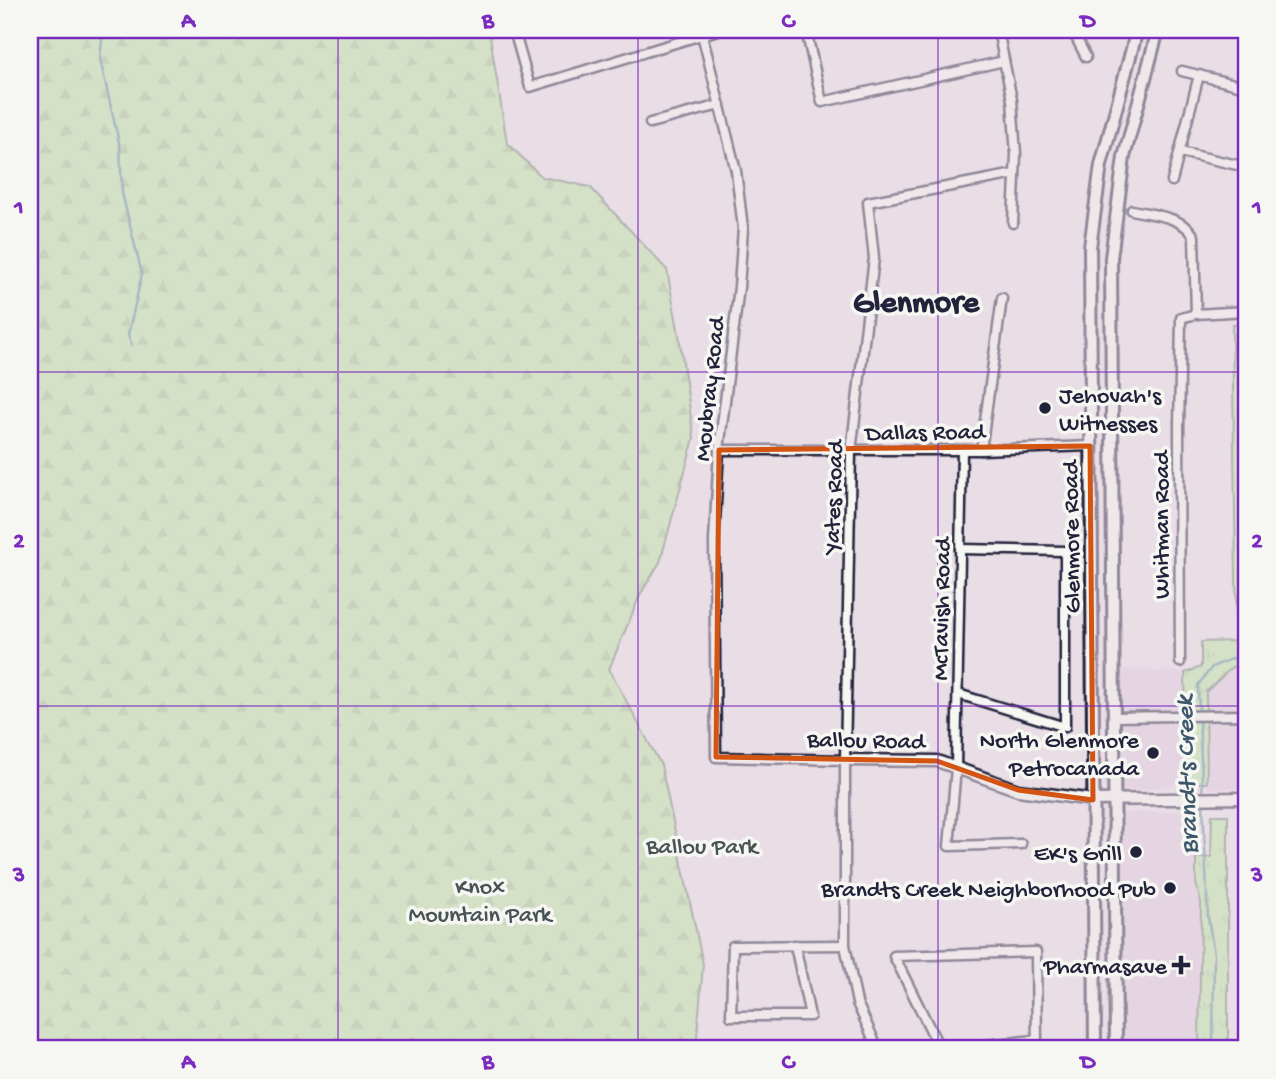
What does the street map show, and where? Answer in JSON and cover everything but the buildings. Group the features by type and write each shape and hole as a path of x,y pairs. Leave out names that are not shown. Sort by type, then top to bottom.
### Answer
{"main road":[{"name":"Glenmore Road","path":"1095,1049 1090,247 1101,165 1137,30"},
{"name":"Glenmore Road","path":"1116,1049 1111,258 1124,157 1158,30"}],"street":[{"path":"514,30 530,87 702,32 718,30"},
{"path":"806,30 822,102 1004,61"},
{"path":"998,30 1012,100 1016,154 1013,223"},
{"path":"1072,30 1086,57"},
{"name":"Moubray Road","path":"702,32 736,170 743,228 739,287 719,450 714,541 716,757"},
{"path":"1182,71 1246,87"},
{"path":"1172,181 1199,75"},
{"path":"650,123 720,105"},
{"path":"1181,152 1246,167"},
{"name":"Yates Road","path":"878,1049 857,1003 845,945 845,760 851,452 874,258 868,202 1015,174"},
{"path":"1132,210 1179,221 1189,228 1194,236 1196,314 1246,311"},
{"path":"981,450 1002,298"},
{"name":"Whitman Road","path":"1180,662 1181,318 1196,314"},
{"name":"Dallas Road","path":"719,450 962,451 1090,446"},
{"name":"McTavish Road","path":"962,451 957,768 949,846 1021,844"},
{"path":"958,694 1065,727 1065,551 960,549"},
{"path":"1113,718 1246,715"},
{"name":"Ballou Road","path":"716,757 937,761 1018,790 1093,800 1246,797"},
{"path":"795,945 810,1016 731,1016 733,946 795,945 845,945"},
{"path":"1036,952 1037,1045 940,1049 894,957 1036,952"}],"highlighted area":[{"path":"1090,446 1093,800 1018,790 937,761 716,757 719,450"}],"shaded area":[{"path":"1246,665 1246,788 1208,789 1206,692 1232,667"},
{"path":"1119,669 1185,673 1187,783 1119,793"},
{"path":"1194,810 1196,883 1201,902 1199,1043 1202,1044 1202,1049 1118,1049 1116,814"}],"green space":[{"name":"Knox Mountain Park","path":"30,30 489,30 507,143 542,177 590,187 667,270 694,438 660,562 640,595 609,669 661,765 703,964 696,1049 30,1049"},
{"path":"1232,325 1246,325 1246,665 1232,667 1206,692 1207,783 1187,783 1185,673 1201,667 1201,642 1237,641"},
{"path":"1212,815 1228,815 1228,1049 1202,1049 1202,1044 1199,1044 1201,902 1196,883 1196,858 1211,857"}],"waterway":[{"path":"103,30 100,59 120,147 122,193 142,274 128,335 132,345"},
{"name":"Brandt's Creek","path":"1246,382 1246,501"},
{"name":"Brandt's Creek","path":"1199,712 1198,685 1212,667 1246,653"},
{"name":"Brandt's Creek","path":"1199,719 1203,796"},
{"name":"Brandt's Creek","path":"1203,803 1208,917 1214,954 1213,1049"}],"place":[{"name":"Jehovah's Witnesses","path":"1045,408"},
{"name":"North Glenmore Petrocanada","path":"1153,753"},
{"name":"EK's Grill","path":"1136,852"},
{"name":"Brandts Creek Neighborhood Pub","path":"1170,888"},
{"name":"Pharmasave","path":"1181,965"}],"district":[{"name":"Glenmore","path":"916,300"}],"park label":[{"name":"Ballou Park","path":"702,845"}]}
